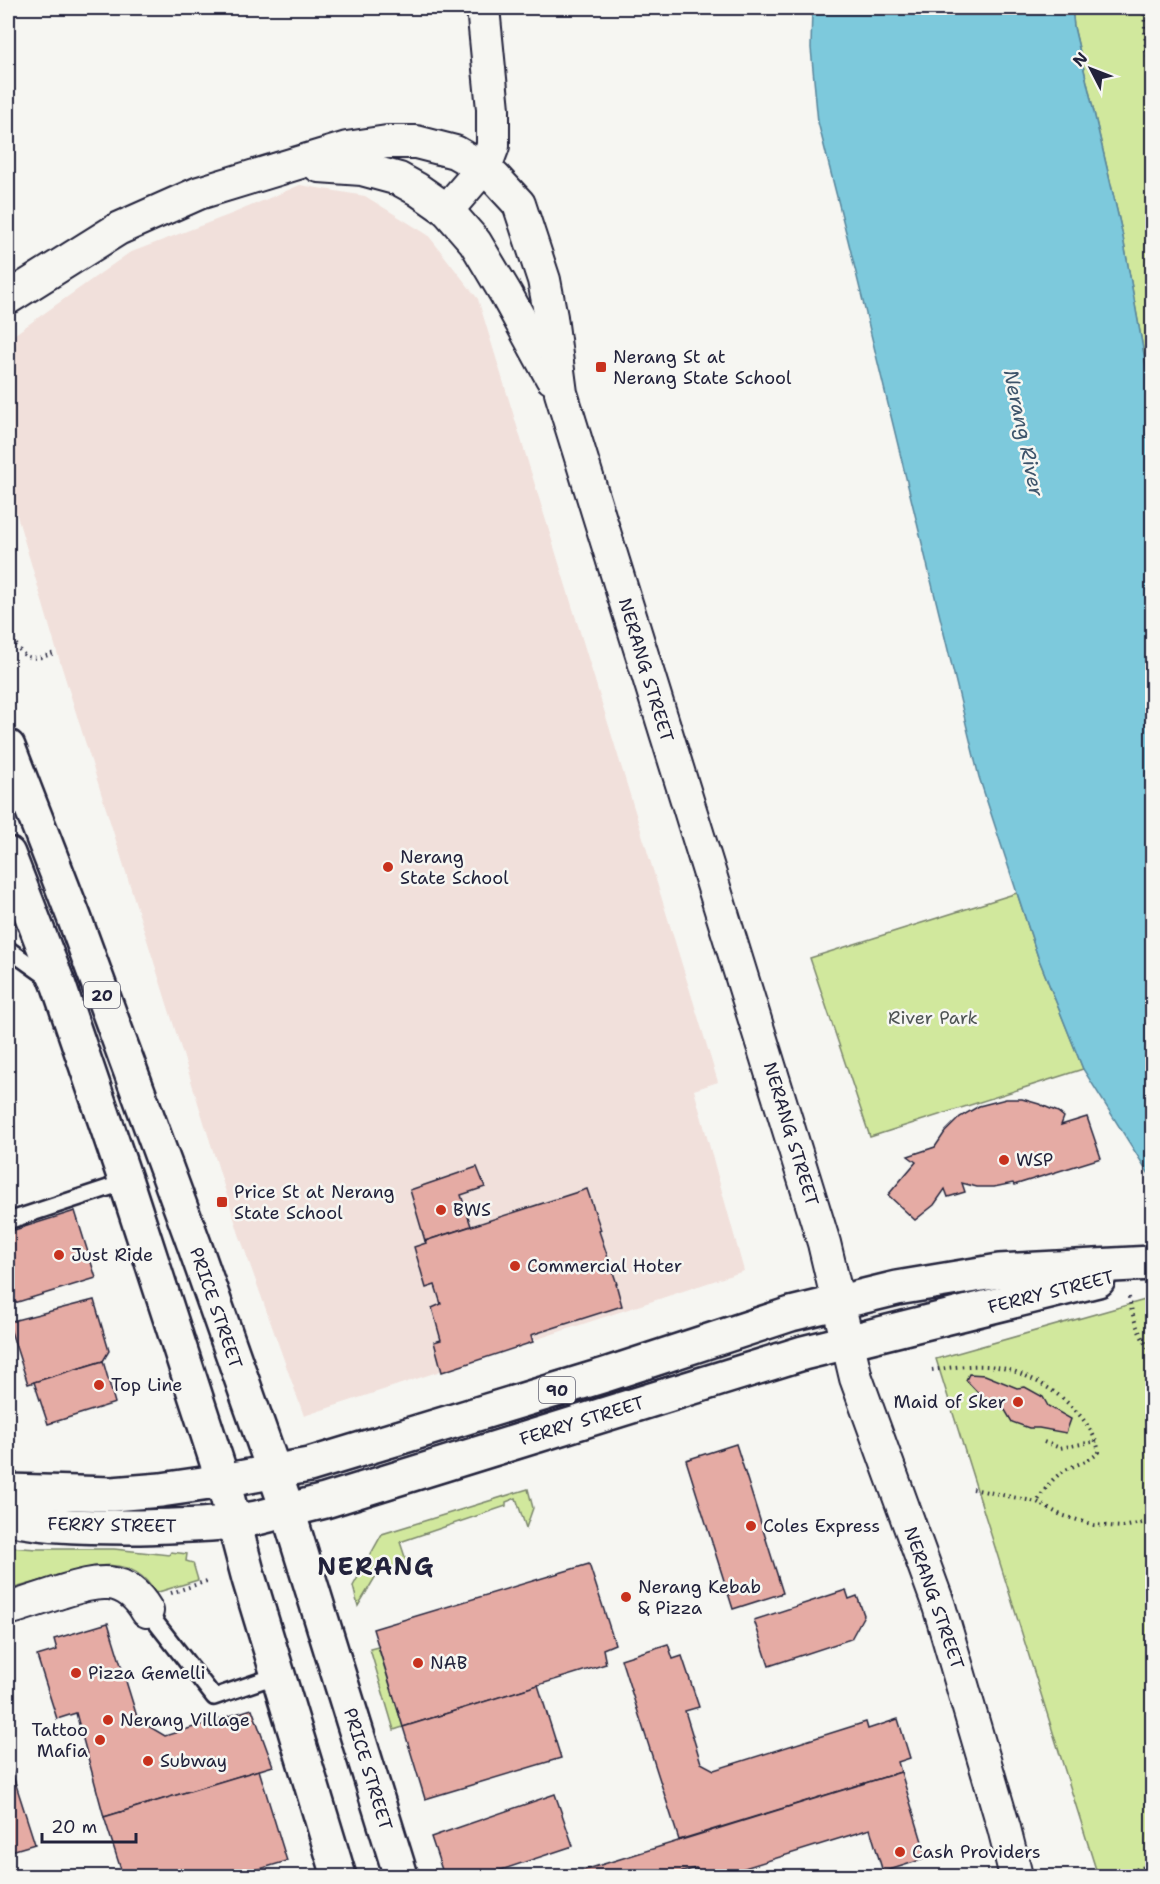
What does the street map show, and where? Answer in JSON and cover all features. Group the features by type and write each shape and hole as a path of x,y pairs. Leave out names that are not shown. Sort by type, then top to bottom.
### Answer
{"main road":[{"name":"PRICE STREET","path":"8,747 74,917 178,1200 288,1511 401,1876"},
{"name":"20","path":"8,854 59,986 126,1182 223,1481"},
{"name":"FERRY STREET","path":"8,1491 112,1494 161,1491 274,1472 319,1462 604,1375 791,1314 897,1288 999,1270 1152,1264"},
{"name":"FERRY STREET","path":"8,1518 48,1525 192,1526 233,1522 288,1511 383,1484 752,1368 846,1341 1152,1264"},
{"path":"223,1481 278,1676 339,1876"}],"street":[{"path":"447,210 488,162 493,146 493,110 483,8"},
{"name":"NERANG STREET","path":"259,174 331,152 387,142 416,142 455,152 483,168 519,204 544,279 561,393 824,1243 846,1341 863,1398 939,1606 1005,1828 1016,1876"},
{"name":"NERANG STREET","path":"259,174 323,165 362,169 399,180 417,189 447,210 475,242 561,393"},
{"path":"10,298 118,229 199,193 259,174"},
{"path":"8,1609 88,1584 105,1582 125,1587 133,1592 147,1611"}],"lane":[{"path":"8,949 59,986"},
{"path":"8,1221 126,1182"},
{"path":"147,1611 214,1697 278,1676"}],"path":[{"path":"1144,8 1146,50 1152,71"},
{"path":"8,628 17,648 24,655 33,659 57,652"},
{"path":"1129,1296 1132,1317 1140,1336 1152,1354"},
{"path":"932,1370 997,1367 1018,1373 1049,1389 1073,1406 1094,1433 1099,1452 1091,1460 1070,1467 1054,1477 1037,1502"},
{"path":"1044,1442 1060,1448 1097,1441"},
{"path":"973,1489 1037,1502 1061,1515 1094,1525 1123,1527 1152,1521"},
{"path":"1113,1876 1152,1865"}],"shaded area":[{"name":"Nerang State School","path":"300,185 365,196 428,235 478,299 718,1082 694,1090 744,1271 304,1416 239,1234 57,652 8,485 8,339 129,253"}],"green space":[{"path":"1072,8 1152,8 1152,399 1122,232 1074,27"},
{"name":"River Park","path":"1017,893 1038,957 1083,1069 870,1137 810,958"},
{"path":"1152,1298 1152,1876 1098,1876 936,1359"},
{"path":"528,1489 533,1508 526,1528 516,1498 506,1502 506,1506 400,1542 407,1563 377,1574 358,1606 353,1586 382,1534"},
{"path":"8,1547 114,1549 169,1555 171,1552 187,1554 186,1561 193,1563 198,1580 155,1593 146,1580 136,1572 111,1565 85,1568 8,1590"},
{"path":"378,1647 403,1727 394,1730 370,1649"}],"water":[{"name":"Nerang River","path":"812,8 1072,8 1074,27 1122,232 1152,399 1152,1179 1083,1069 1038,957 979,777 818,122 811,48"}],"building":[{"name":"WSP","path":"1006,1099 1022,1099 1058,1112 1064,1117 1061,1125 1087,1117 1101,1158 1014,1185 1013,1183 994,1187 977,1187 962,1183 965,1192 948,1197 945,1189 934,1205 915,1220 888,1195 916,1162 908,1156 935,1147 945,1132 960,1117 979,1106"},
{"name":"BWS","path":"477,1167 485,1187 461,1195 471,1226 425,1241 410,1190"},
{"name":"Commercial Hoter","path":"587,1189 622,1306 531,1335 533,1342 442,1372 434,1342 441,1340 432,1308 441,1304 435,1285 426,1288 414,1247 426,1243 425,1241"},
{"path":"75,1211 96,1278 8,1305 8,1232"},
{"path":"94,1300 109,1351 103,1361 28,1384 8,1322"},
{"path":"103,1361 115,1403 48,1424 34,1382"},
{"name":"Maid of Sker","path":"969,1374 985,1375 1017,1388 1025,1387 1043,1397 1048,1406 1071,1419 1066,1433 1029,1428 1012,1422 1005,1410 980,1395 966,1380"},
{"path":"736,1444 783,1593 733,1609 686,1460"},
{"path":"589,1564 615,1644 603,1649 606,1664 403,1727 373,1629"},
{"path":"846,1590 849,1599 857,1596 864,1615 851,1639 769,1666 754,1620"},
{"name":"Nerang Village","path":"108,1623 138,1720 165,1736 252,1709 273,1766 104,1817 76,1713 57,1719 37,1656 57,1650 54,1639"},
{"path":"668,1644 673,1659 682,1656 699,1707 685,1711 701,1763 714,1770 866,1722 868,1729 898,1719 910,1758 898,1762 901,1772 679,1840 621,1659"},
{"path":"538,1685 561,1758 425,1799 403,1727"},
{"path":"8,1760 35,1844 8,1852"},
{"path":"259,1770 287,1861 236,1876 123,1876 104,1817"},
{"path":"901,1772 927,1858 883,1872 870,1829 719,1876 699,1876 696,1868 669,1876 565,1876"},
{"path":"555,1794 573,1846 483,1876 444,1876 431,1837"}],"place":[{"name":"Nerang St at Nerang State School","path":"601,367"},
{"name":"Nerang State School","path":"388,867"},
{"name":"WSP","path":"1004,1160"},
{"name":"Price St at Nerang State School","path":"222,1202"},
{"name":"BWS","path":"441,1210"},
{"name":"Just Ride","path":"59,1255"},
{"name":"Commercial Hoter","path":"515,1266"},
{"name":"Top Line","path":"99,1385"},
{"name":"Maid of Sker","path":"1018,1402"},
{"name":"Coles Express","path":"751,1526"},
{"name":"Nerang Kebab & Pizza","path":"626,1597"},
{"name":"NAB","path":"418,1663"},
{"name":"Pizza Gemelli","path":"76,1673"},
{"name":"Nerang Village","path":"108,1720"},
{"name":"Tattoo Mafia","path":"100,1740"},
{"name":"Subway","path":"148,1761"},
{"name":"Cash Providers","path":"900,1852"}],"district":[{"name":"NERANG","path":"376,1567"}]}
